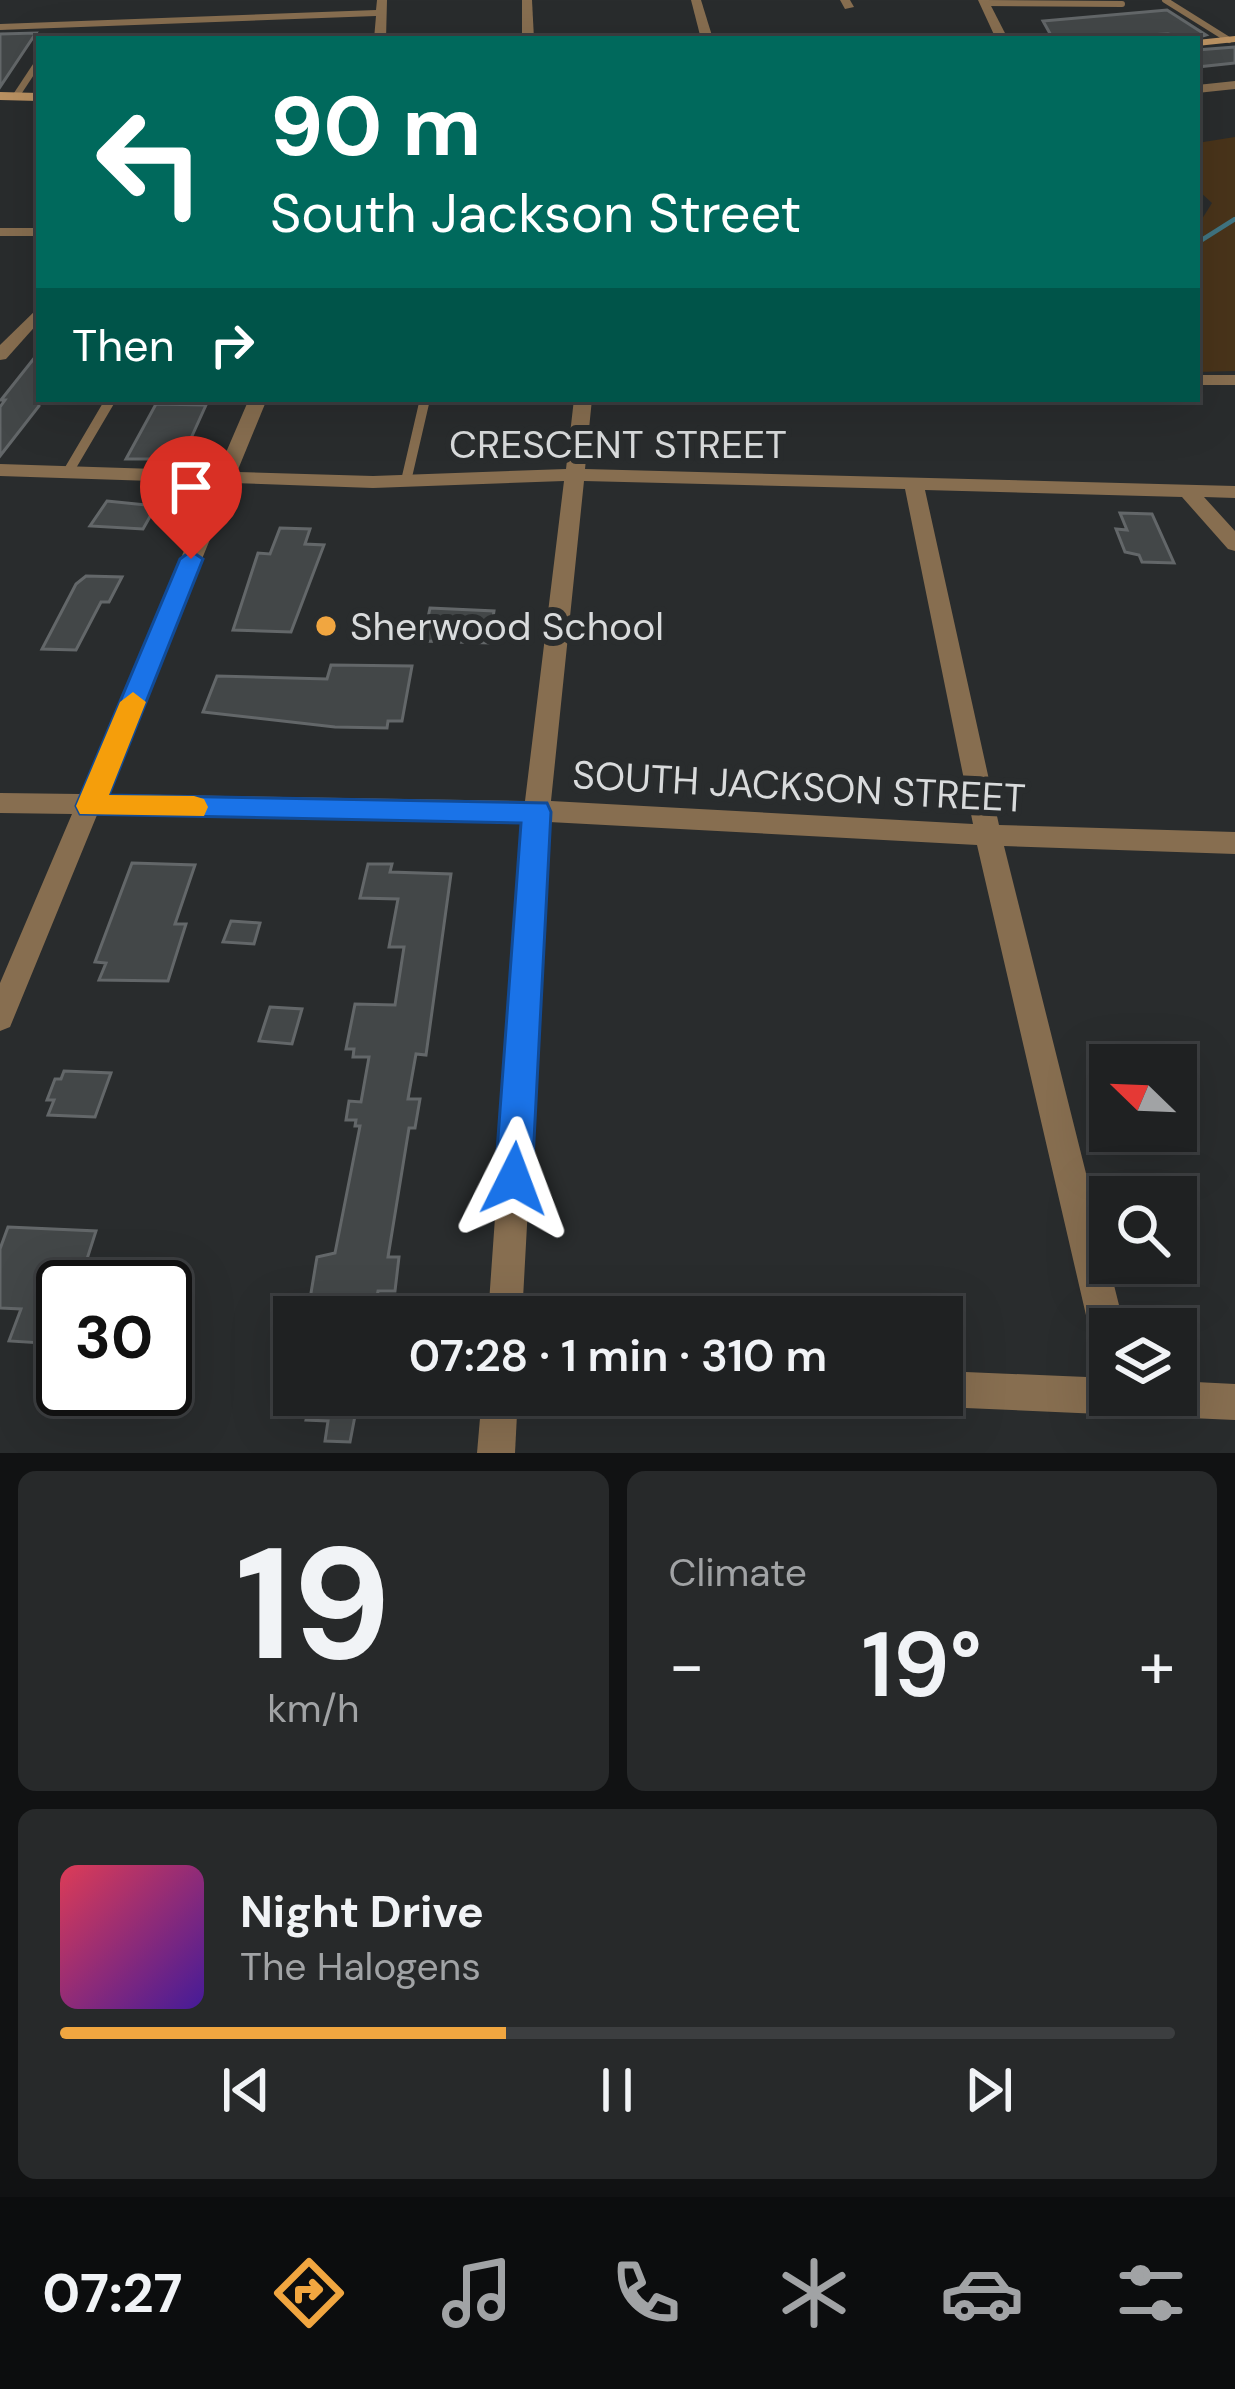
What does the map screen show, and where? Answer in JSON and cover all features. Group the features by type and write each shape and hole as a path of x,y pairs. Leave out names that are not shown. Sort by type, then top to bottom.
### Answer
{"main road":[{"path":"1200,43 1232,40"}],"street":[{"path":"527,0 528,36"},
{"path":"696,0 706,36"},
{"path":"983,2 1000,36"},
{"path":"0,27 382,6 380,36"},
{"path":"54,36 64,20"},
{"path":"7,96 36,62"},
{"path":"1200,89 1235,86"},
{"path":"0,232 36,232"},
{"path":"0,355 36,315"},
{"path":"1200,380 1235,380"},
{"path":"0,1017 257,402"},
{"path":"506,1296 537,812 583,402"},
{"name":"CRESCENT STREET","path":"0,470 406,481 576,475 1235,492"},
{"path":"914,484 988,835 1102,1308"},
{"path":"1188,491 1235,544"},
{"name":"SOUTH JACKSON STREET","path":"0,803 537,812 1235,843"},
{"path":"963,1390 1089,1394"},
{"path":"1197,1400 1235,1402"},
{"path":"496,1453 499,1416"}],"lane":[{"path":"1165,0 1232,40"},
{"path":"983,2 1123,4"},
{"path":"68,472 109,402"},
{"path":"406,481 424,402"}],"shaded area":[{"path":"1235,137 1235,371 1200,372 1200,222 1212,203 1200,192 1200,143"}],"building":[{"path":"1167,10 1206,35 1051,36 1043,21"},
{"path":"36,33 0,87 0,34"},
{"path":"1235,47 1235,63 1200,67 1200,50"},
{"path":"36,356 39,406 0,456 0,407 5,400 1,400"},
{"path":"156,404 206,405 187,447 181,447 176,459 126,459"},
{"path":"107,501 156,506 143,529 90,526"},
{"path":"1120,513 1152,514 1174,563 1142,562 1139,555 1125,552 1116,529 1127,530"},
{"path":"280,528 310,529 305,544 324,545 291,632 233,630 258,553 270,554"},
{"path":"86,576 122,577 109,602 101,602 76,650 42,649 76,584"},
{"path":"430,608 494,611 489,643 423,641"},
{"path":"331,665 412,666 402,721 388,721 387,728 335,727 203,712 217,676 327,679"},
{"path":"132,863 195,865 175,924 186,924 168,981 99,980 106,963 95,962"},
{"path":"368,864 392,864 390,872 451,874 426,1055 416,1054 408,1099 420,1099 415,1128 409,1128 388,1257 399,1257 395,1291 378,1291 377,1296 310,1296 317,1257 335,1253 360,1126 355,1126 356,1120 346,1120 349,1101 361,1102 369,1057 353,1057 354,1049 346,1049 355,1004 395,1005 404,947 389,947 398,899 360,898"},
{"path":"231,921 260,923 254,944 223,942"},
{"path":"270,1007 302,1009 292,1044 259,1041"},
{"path":"64,1071 111,1073 95,1117 48,1115 54,1100 47,1100 55,1079 61,1079"},
{"path":"8,1227 96,1231 87,1260 36,1260 36,1343 9,1341 21,1309 0,1308 0,1249"},
{"path":"307,1416 355,1416 350,1442 325,1441 328,1421 306,1420"}],"waterway":[{"path":"1200,241 1235,219"}],"slow traffic":[{"path":"133,702 90,806 194,807"}],"place":[{"name":"Sherwood School","path":"326,626"}],"route":[{"path":"191,559 90,806 537,812 514,1179"}]}
